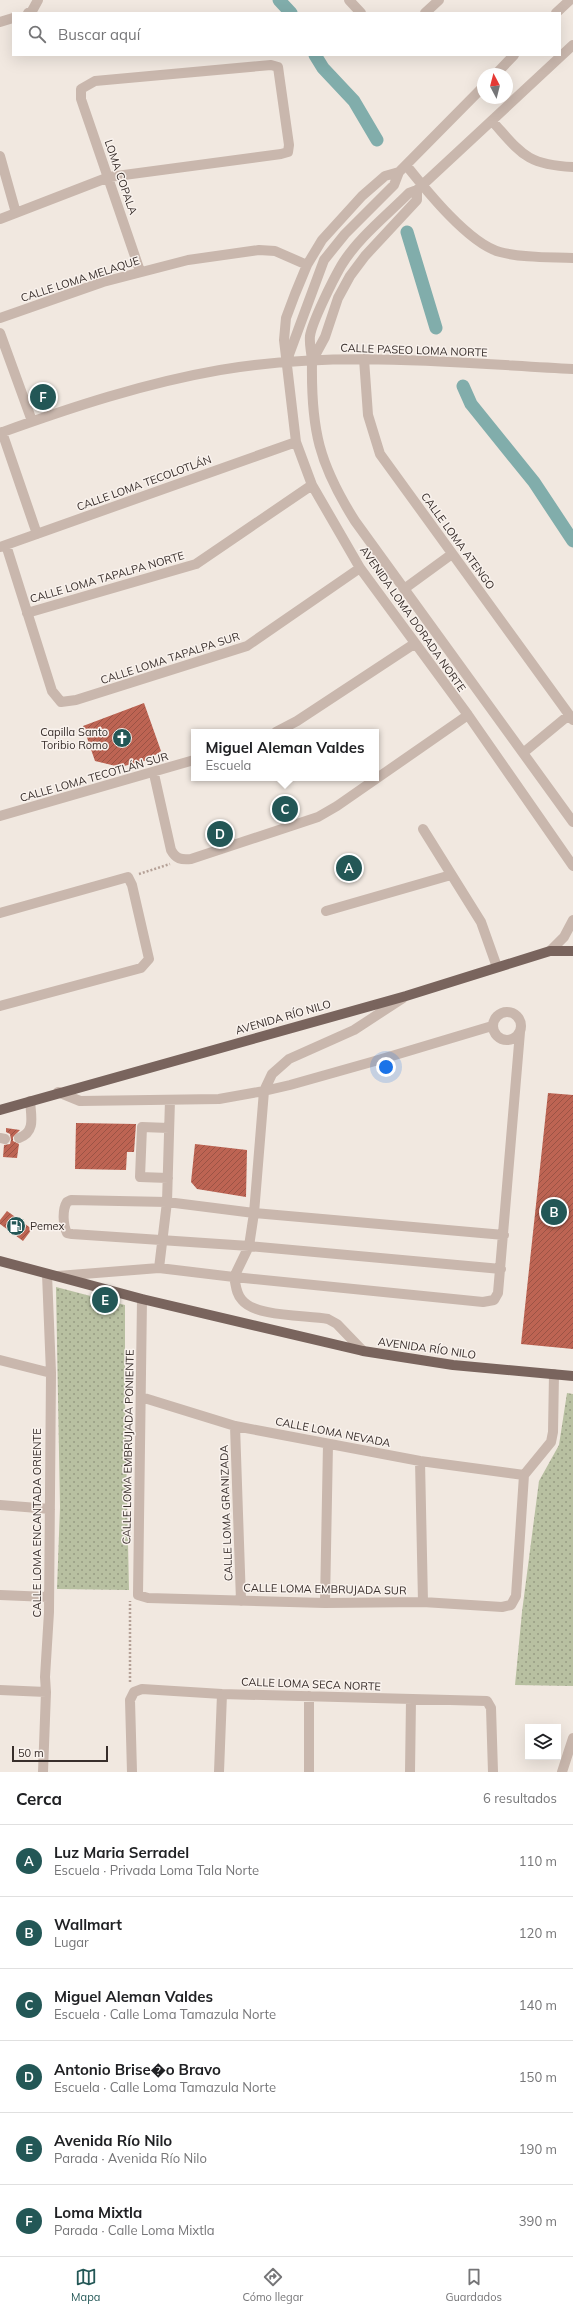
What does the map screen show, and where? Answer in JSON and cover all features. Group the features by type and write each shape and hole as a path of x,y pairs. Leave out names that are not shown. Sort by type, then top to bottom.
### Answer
{"main road":[{"name":"AVENIDA RÍO NILO","path":"0,1110 58,1092 406,996 550,952 573,951"},
{"name":"AVENIDA RÍO NILO","path":"0,1261 142,1299 363,1351 452,1365 573,1376"}],"street":[{"path":"349,0 360,12"},
{"path":"426,12 439,0"},
{"path":"557,12 570,0"},
{"path":"32,12 38,2"},
{"path":"0,22 12,18"},
{"name":"AVENIDA LOMA DORADA NORTE","path":"573,45 419,188 409,193 356,246 341,265 330,286 310,336 313,418 326,468 339,497 573,822"},
{"path":"502,68 513,56"},
{"name":"LOMA COPALA","path":"109,177 288,152 287,130 278,67 271,65 95,81 81,90 81,99 140,271"},
{"name":"AVENIDA LOMA DORADA NORTE","path":"285,364 324,260 345,234 394,185 403,168 477,93"},
{"path":"492,120 524,156 536,162 551,166 573,167"},
{"path":"0,156 16,213"},
{"path":"403,168 419,188 478,242 498,252 521,256 573,258"},
{"name":"AVENIDA LOMA DORADA NORTE","path":"403,168 385,176 344,213 322,240 307,265 286,318 284,340 285,364 296,442 312,485 360,568 414,644 468,715 573,866"},
{"path":"0,219 109,177"},
{"name":"AVENIDA LOMA DORADA NORTE","path":"312,361 325,338 338,298 350,276 365,256 417,200 419,188"},
{"name":"CALLE LOMA MELAQUE","path":"0,318 103,282 140,271 188,260 259,250 275,251 307,265"},
{"path":"0,333 32,422"},
{"name":"CALLE PASEO LOMA NORTE","path":"1,432 84,403 157,384 221,370 312,361 364,359 573,368"},
{"name":"CALLE LOMA ATENGO","path":"364,359 368,415 380,454 571,717"},
{"path":"1,432 37,534"},
{"name":"CALLE LOMA TECOLOTLÁN","path":"3,546 296,442"},
{"name":"CALLE LOMA TAPALPA NORTE","path":"28,613 196,564 312,485"},
{"path":"3,546 28,613"},
{"path":"404,589 452,554"},
{"name":"CALLE LOMA TAPALPA SUR","path":"28,613 52,691 61,702 76,700 247,646 360,568"},
{"path":"282,729 297,721 414,644"},
{"path":"379,776 468,715"},
{"path":"523,753 571,717"},
{"name":"CALLE LOMA TECOTLÁN SUR","path":"0,816 154,774 191,761"},
{"path":"154,774 171,850 174,856 179,859 191,859 318,817 372,781"},
{"path":"423,829 482,922 497,967"},
{"path":"326,911 451,875"},
{"path":"0,913 128,877 132,885 149,959 146,965 0,1006"},
{"path":"550,952 564,937 573,920"},
{"path":"363,1351 337,1324 328,1319 257,1310 246,1304 237,1291 234,1277 249,1246 254,1212 264,1090 272,1074 289,1059 364,1024 406,996"},
{"path":"51,1275 159,1268 483,1302 494,1300 498,1292 501,1269 521,1027 518,1018 510,1012 500,1014 493,1021 492,1026 494,1034 506,1041 514,1039 520,1032"},
{"path":"58,1092 80,1101 219,1099 264,1090 361,1065 492,1026"},
{"path":"159,1268 168,1202 170,1100"},
{"path":"19,1138 26,1136 31,1127 30,1101"},
{"path":"168,1178 140,1177 142,1127 169,1128"},
{"path":"501,1269 249,1246 162,1242 67,1233 64,1228 64,1206 66,1202 71,1200 168,1202 254,1212 504,1234"},
{"name":"CALLE LOMA ENCANTADA ORIENTE","path":"43,1772 46,1692 45,1677 49,1612 51,1275"},
{"name":"CALLE LOMA EMBRUJADA PONIENTE","path":"138,1594 142,1299"},
{"path":"0,1360 51,1373"},
{"path":"524,1475 550,1442 553,1432 554,1374"},
{"name":"CALLE LOMA NEVADA","path":"141,1398 235,1426 420,1461 524,1475"},
{"name":"CALLE LOMA GRANIZADA","path":"235,1426 241,1600"},
{"path":"325,1603 328,1444"},
{"path":"420,1461 423,1602"},
{"name":"CALLE LOMA EMBRUJADA SUR","path":"138,1594 148,1598 325,1603 423,1602 502,1607 511,1605 516,1596 524,1475"},
{"path":"0,1505 50,1509"},
{"path":"0,1595 48,1596"},
{"name":"CALLE LOMA SECA NORTE","path":"132,1696 142,1689 222,1694 487,1702 491,1708 493,1772"},
{"path":"0,1690 46,1692"},
{"path":"219,1772 222,1694"},
{"path":"132,1696 132,1772"},
{"path":"309,1696 309,1772"},
{"path":"410,1772 411,1699"},
{"path":"562,1772 573,1738"}],"path":[{"path":"128,877 165,866 179,859"},
{"path":"132,1696 130,1602 138,1594"}],"green space":[{"path":"56,1287 125,1305 125,1401 129,1590 57,1589 60,1507"},
{"path":"567,1393 573,1394 573,1686 515,1685 522,1612 539,1481 559,1445"}],"building":[{"name":"Capilla Santo Toribio Romo","path":"144,703 161,751 148,760 120,767 95,761 83,726"},
{"path":"548,1093 573,1095 573,1349 521,1344"},
{"path":"76,1123 136,1124 134,1152 127,1152 126,1170 75,1169"},
{"path":"6,1128 20,1130 13,1137 13,1141 19,1144 17,1158 3,1157 4,1145 10,1144 11,1140 10,1134 6,1132"},
{"path":"195,1144 247,1150 246,1197 197,1189 191,1182"},
{"name":"Pemex","path":"7,1211 32,1229 23,1241 0,1224 0,1220"}],"waterway":[{"path":"279,0 290,12"},
{"path":"316,56 323,68 354,101 377,140"},
{"path":"407,232 436,328"},
{"path":"463,386 471,404 534,482 573,541"}],"place":[{"name":"Loma Mixtla","path":"43,397"},
{"name":"Capilla Santo Toribio Romo","path":"122,738"},
{"name":"Miguel Aleman Valdes","path":"285,809"},
{"name":"Antonio Brise�o Bravo","path":"220,834"},
{"name":"Luz Maria Serradel","path":"349,868"},
{"name":"Wallmart","path":"554,1212"},
{"name":"Pemex","path":"16,1226"},
{"name":"Avenida Río Nilo","path":"105,1300"}]}
